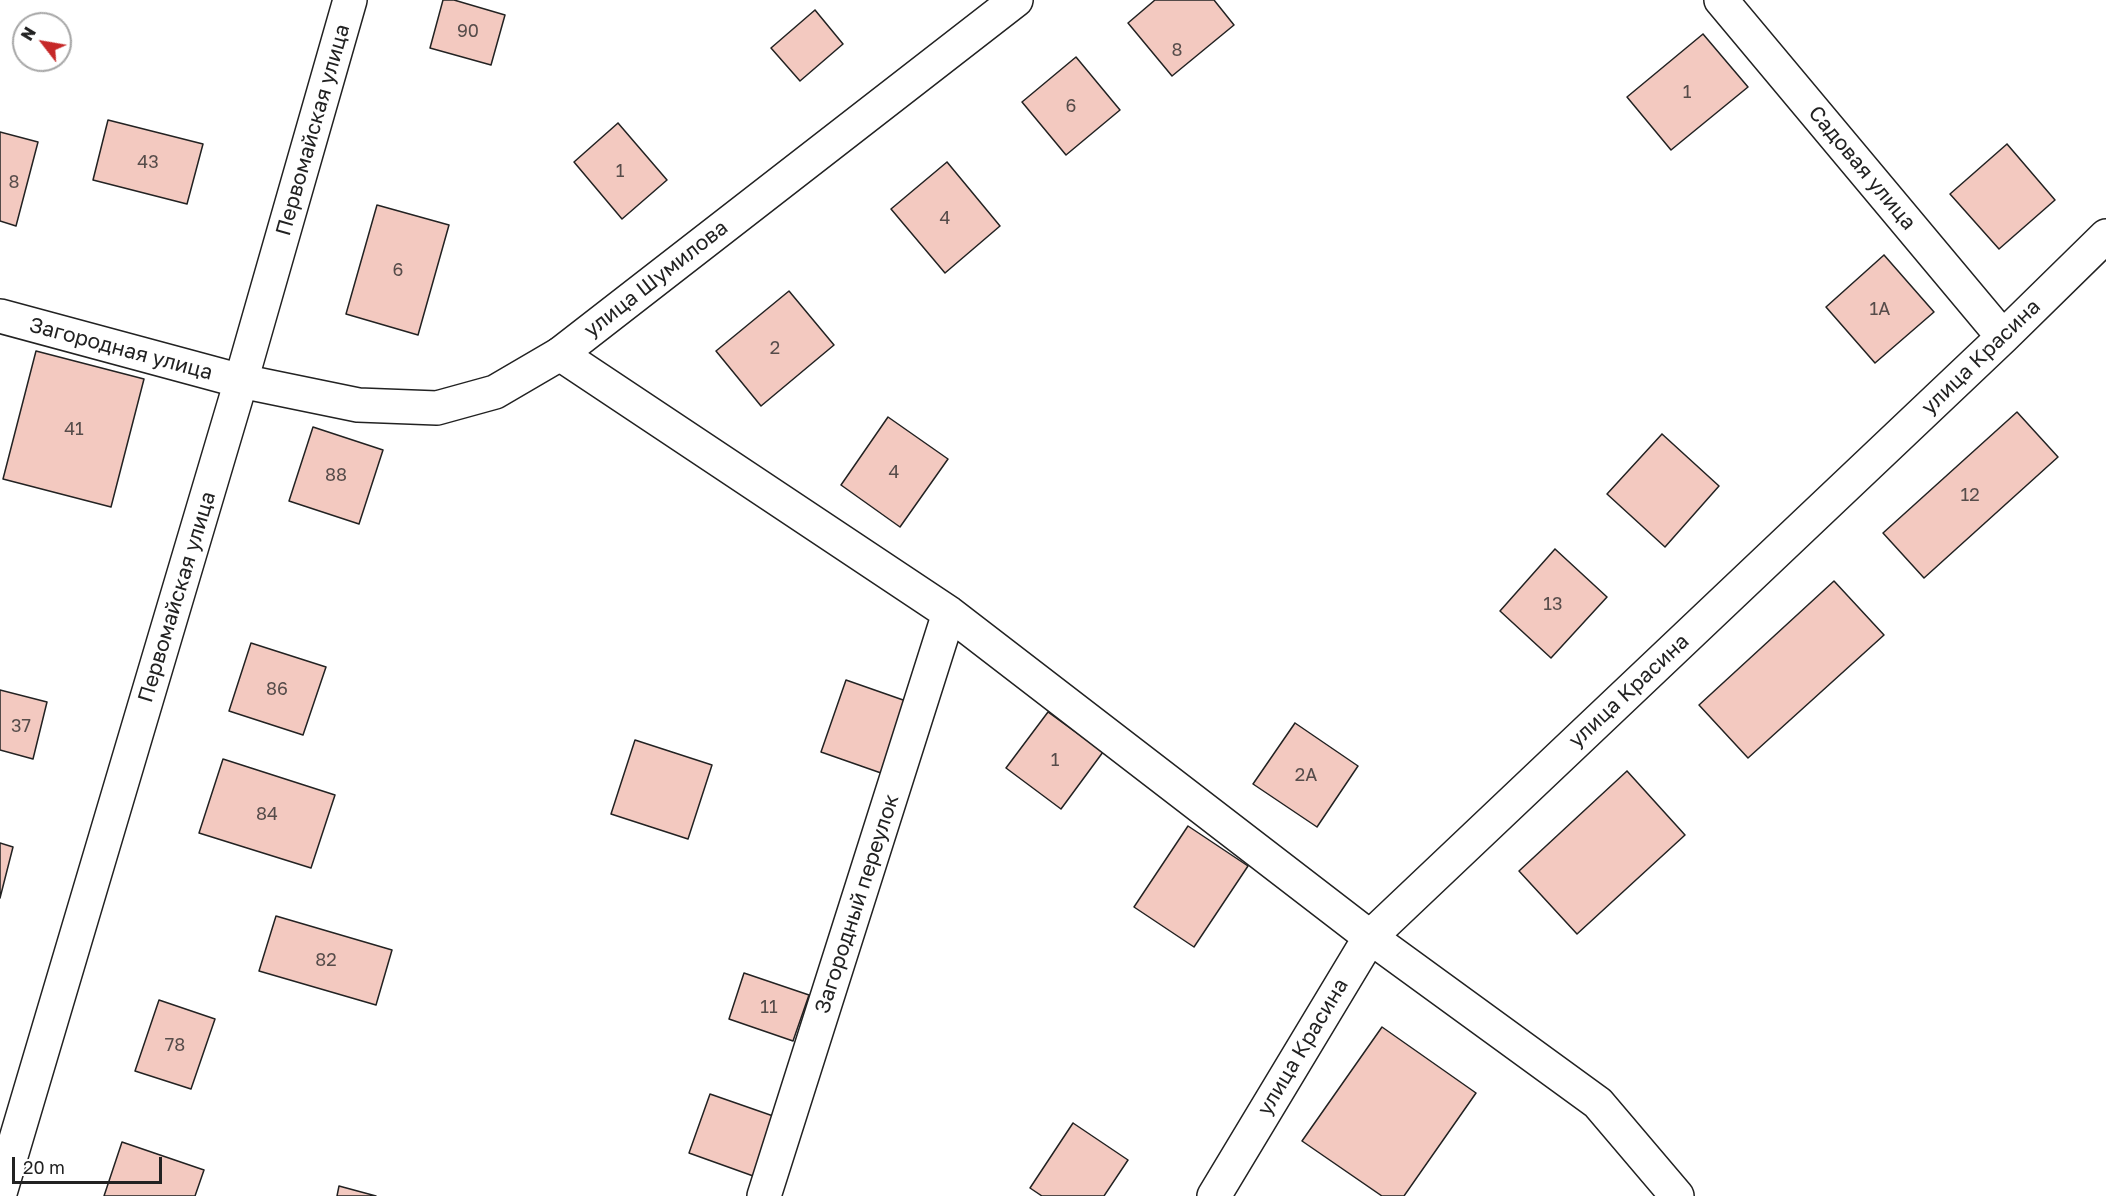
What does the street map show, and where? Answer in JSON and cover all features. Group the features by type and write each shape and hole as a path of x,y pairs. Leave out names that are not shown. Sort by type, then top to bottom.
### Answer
{"street":[{"name":"Первомайская улица","path":"0,1193 241,381 350,0"},
{"name":"улица Шумилова","path":"241,381 358,405 437,408 495,392 560,354 1016,0"},
{"name":"Садовая улица","path":"1721,0 2003,337"},
{"name":"улица Красина","path":"1214,1196 1370,937 2003,337 2106,236"},
{"name":"Загородная улица","path":"0,316 241,381"},
{"path":"560,354 949,613 1370,937 1598,1103 1677,1196"},
{"name":"Загородный переулок","path":"764,1196 949,613"}],"building":[{"path":"443,0 454,0 505,15 491,65 430,48"},
{"path":"1155,0 1214,0 1234,25 1172,76 1128,23"},
{"path":"815,10 843,44 800,81 771,48"},
{"path":"1703,34 1748,87 1671,150 1627,97"},
{"path":"1076,57 1120,110 1066,155 1022,102"},
{"path":"108,120 203,144 187,204 93,180"},
{"path":"618,123 667,180 622,219 574,162"},
{"path":"0,132 38,142 16,226 0,221"},
{"path":"2007,144 2055,200 1999,249 1950,194"},
{"path":"947,162 1000,226 945,273 891,209"},
{"path":"377,205 449,225 418,335 346,314"},
{"path":"1884,255 1934,312 1875,363 1826,307"},
{"path":"789,291 834,345 761,406 716,351"},
{"path":"36,351 144,379 111,507 3,479"},
{"path":"2017,412 2058,457 1924,578 1883,533"},
{"path":"888,417 948,459 900,527 841,485"},
{"path":"313,427 383,450 359,524 289,501"},
{"path":"1662,434 1719,486 1665,547 1607,494"},
{"path":"1555,549 1607,597 1551,658 1500,611"},
{"path":"1834,581 1884,635 1748,758 1699,705"},
{"path":"251,643 326,667 303,735 229,711"},
{"path":"846,680 906,701 881,773 821,752"},
{"path":"0,690 47,702 33,759 0,750"},
{"path":"1048,712 1103,752 1061,809 1006,768"},
{"path":"1295,723 1358,766 1317,827 1253,784"},
{"path":"635,740 712,765 688,839 611,814"},
{"path":"223,759 335,795 311,868 199,833"},
{"path":"1627,771 1685,835 1577,934 1519,871"},
{"path":"1188,826 1248,866 1194,947 1134,907"},
{"path":"0,843 13,847 0,898"},
{"path":"276,916 392,950 376,1005 259,971"},
{"path":"744,973 809,995 793,1041 729,1019"},
{"path":"159,1000 215,1019 191,1089 135,1071"},
{"path":"1382,1027 1476,1093 1404,1196 1382,1196 1302,1141"},
{"path":"710,1094 776,1117 756,1177 689,1153"},
{"path":"1073,1123 1128,1160 1104,1196 1042,1196 1030,1188"},
{"path":"122,1142 204,1170 195,1196 104,1196"},
{"path":"339,1186 376,1196 337,1196"}]}
